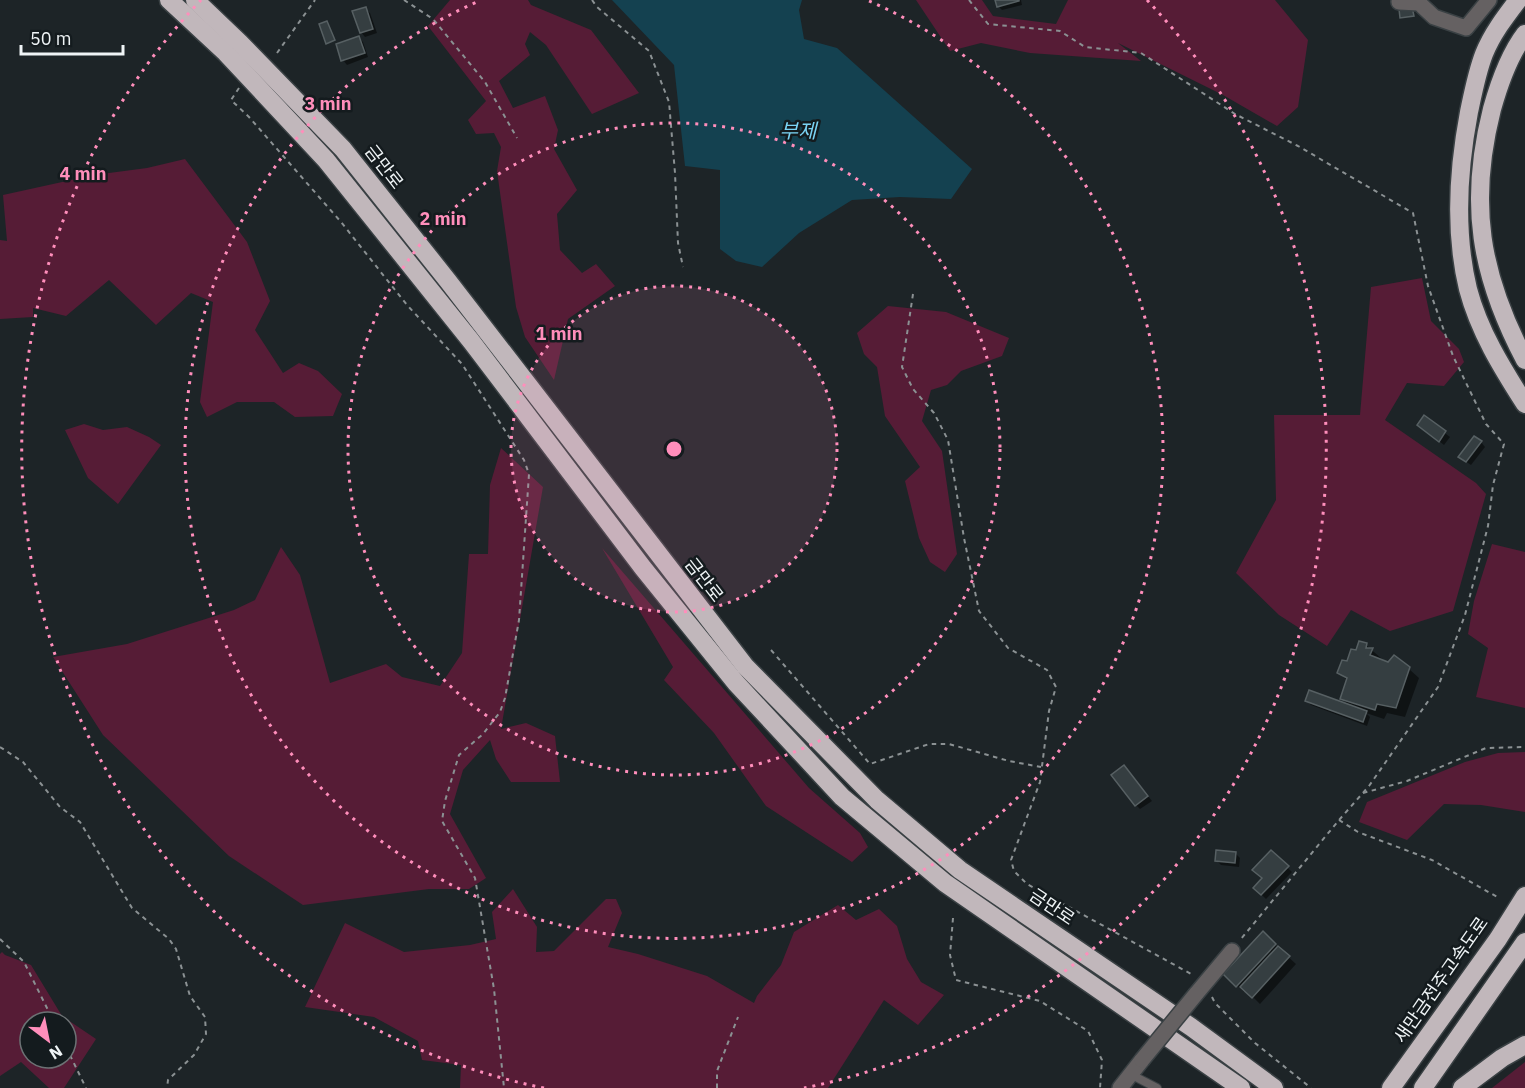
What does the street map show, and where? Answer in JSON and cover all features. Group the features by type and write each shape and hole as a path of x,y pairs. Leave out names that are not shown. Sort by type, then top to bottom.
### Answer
{"highway":[{"path":"169,0 226,53 326,160 471,341 643,568 736,683 842,797 945,883 1241,1088"},
{"name":"금만로","path":"195,0 343,149 448,281 745,666 877,800 960,870 1191,1027 1274,1088"},
{"path":"1518,0 1502,21 1484,54 1473,91 1462,148 1458,213 1461,251 1468,290 1484,335 1525,404"},
{"path":"1525,34 1517,44 1497,92 1485,139 1479,194 1482,240 1490,279 1507,325 1525,360"},
{"name":"새만금전주고속도로","path":"1391,1088 1498,939 1525,896"},
{"path":"1423,1088 1525,942"},
{"path":"1462,1088 1502,1058 1525,1045"}],"street":[{"path":"1399,2 1419,3 1434,17 1466,28 1489,0"},
{"path":"1120,1088 1232,951"}],"lane":[{"path":"1130,1074 1157,1088"}],"path":[{"path":"276,53 315,0"},
{"path":"404,0 433,19 485,82 517,138"},
{"path":"591,0 649,51 669,102 678,243 683,267"},
{"path":"969,0 988,24 1060,31 1085,47 1141,53 1235,114 1298,146 1413,213 1428,286 1453,356 1486,424 1504,444 1493,486 1488,526 1464,615 1438,687 1363,792 1232,951"},
{"path":"240,86 231,100 249,117 333,213 407,305 462,364 524,460 528,474 519,620 505,698 500,712 483,734 459,755 445,801 442,821 475,878 494,989 504,1088"},
{"path":"913,294 902,367 913,389 934,413 948,440 979,611 1008,648 1047,670 1056,687 1049,711 1040,782 1011,860 1014,871 1028,884 1189,972 1200,989 1255,1043 1311,1088"},
{"path":"771,650 870,764 929,744 949,744 1009,761 1041,766"},
{"path":"0,747 23,762 60,807 80,822 132,908 169,939 176,949 190,996 205,1017 206,1034 194,1055 168,1080 166,1088"},
{"path":"1363,792 1407,781 1486,748 1525,747"},
{"path":"1339,820 1358,832 1432,860 1499,898"},
{"path":"953,918 950,955 956,980 1040,1001 1088,1031 1102,1060 1100,1088"},
{"path":"0,939 24,962 48,1010"},
{"path":"717,1088 717,1071 738,1017"},
{"path":"77,1070 86,1088"}],"shaded area":[{"path":"450,0 528,0 531,5 591,30 639,93 592,114 546,45 530,32 525,44 530,55 499,81 513,108 545,96 558,130 554,149 577,190 557,214 560,250 582,273 596,264 615,286 568,319 554,380 525,337 516,307 497,171 501,147 494,133 476,134 468,120 486,101 428,26"},
{"path":"916,0 982,0 993,16 1056,24 1068,0 1275,0 1308,40 1298,107 1277,126 1223,95 1118,43 1141,61 1030,53 981,43 950,51"},
{"path":"185,159 247,242 270,301 255,330 283,373 299,363 318,371 342,394 333,416 295,417 274,402 237,402 207,417 200,402 213,302 191,293 156,325 109,280 66,316 33,308 33,317 0,319 0,240 7,241 3,195 94,175 147,168"},
{"path":"1422,278 1431,321 1459,349 1464,362 1444,386 1407,383 1385,420 1476,483 1486,494 1453,611 1390,631 1351,610 1327,646 1279,615 1236,573 1276,500 1274,415 1360,415 1371,287"},
{"path":"888,306 946,312 1009,338 1002,356 961,371 947,385 931,390 922,421 942,451 957,554 945,572 930,562 919,538 905,481 920,467 885,416 877,367 864,354 857,333"},
{"path":"84,424 103,430 127,427 161,445 118,504 88,478 65,430"},
{"path":"501,448 543,487 501,729 526,723 555,736 560,782 511,782 496,759 490,740 463,770 450,814 486,878 469,889 429,889 303,905 229,856 103,735 53,657 127,644 234,610 255,600 281,547 300,575 330,683 386,664 402,677 440,686 462,653 469,554 488,554 490,485"},
{"path":"1492,544 1525,552 1525,708 1476,697 1488,648 1468,634 1474,601"},
{"path":"602,548 809,788 860,833 868,847 852,862 766,806 714,733 664,680 673,667"},
{"path":"1525,752 1525,812 1481,805 1444,804 1407,840 1359,822 1367,802 1465,762 1498,753"},
{"path":"513,889 537,927 536,952 554,951 606,899 616,899 622,913 608,947 707,976 754,1003 781,965 794,932 838,905 856,920 879,909 897,926 907,959 921,982 944,995 918,1025 884,1000 828,1088 460,1088 461,1065 422,1060 418,1041 374,1017 305,1007 345,923 404,952 470,945 496,939 492,912"},
{"path":"2,952 31,965 58,1010 18,1010 18,1064 0,1076 0,954"},
{"path":"78,1027 96,1039 78,1067"},
{"path":"1525,1062 1525,1088 1492,1088"},
{"path":"30,1070 76,1070 64,1088 49,1088"}],"water":[{"name":"부제","path":"612,0 802,0 799,10 804,39 837,48 972,169 951,199 900,197 852,200 799,233 762,267 736,261 720,249 720,170 685,166 674,65"}],"building":[{"path":"995,0 1019,0 1019,1 997,7"},
{"path":"366,7 373,29 360,33 352,11"},
{"path":"1412,7 1414,16 1400,18 1399,9"},
{"path":"327,21 335,40 326,44 319,24"},
{"path":"359,36 365,53 341,61 336,44"},
{"path":"1424,415 1446,431 1439,442 1417,425"},
{"path":"1474,436 1482,441 1466,462 1458,457"},
{"path":"1359,641 1367,643 1366,648 1373,648 1370,655 1388,662 1394,655 1410,667 1396,708 1377,704 1375,710 1340,699 1347,678 1337,673 1342,660 1347,661 1351,649 1356,650"},
{"path":"1309,690 1367,711 1363,722 1305,701"},
{"path":"1124,765 1148,796 1135,806 1111,775"},
{"path":"1216,850 1236,852 1235,863 1215,861"},
{"path":"1271,850 1289,866 1261,895 1253,888 1262,878 1252,870"},
{"path":"1263,931 1276,944 1236,987 1223,974"},
{"path":"1278,946 1290,956 1252,998 1240,987"}]}
